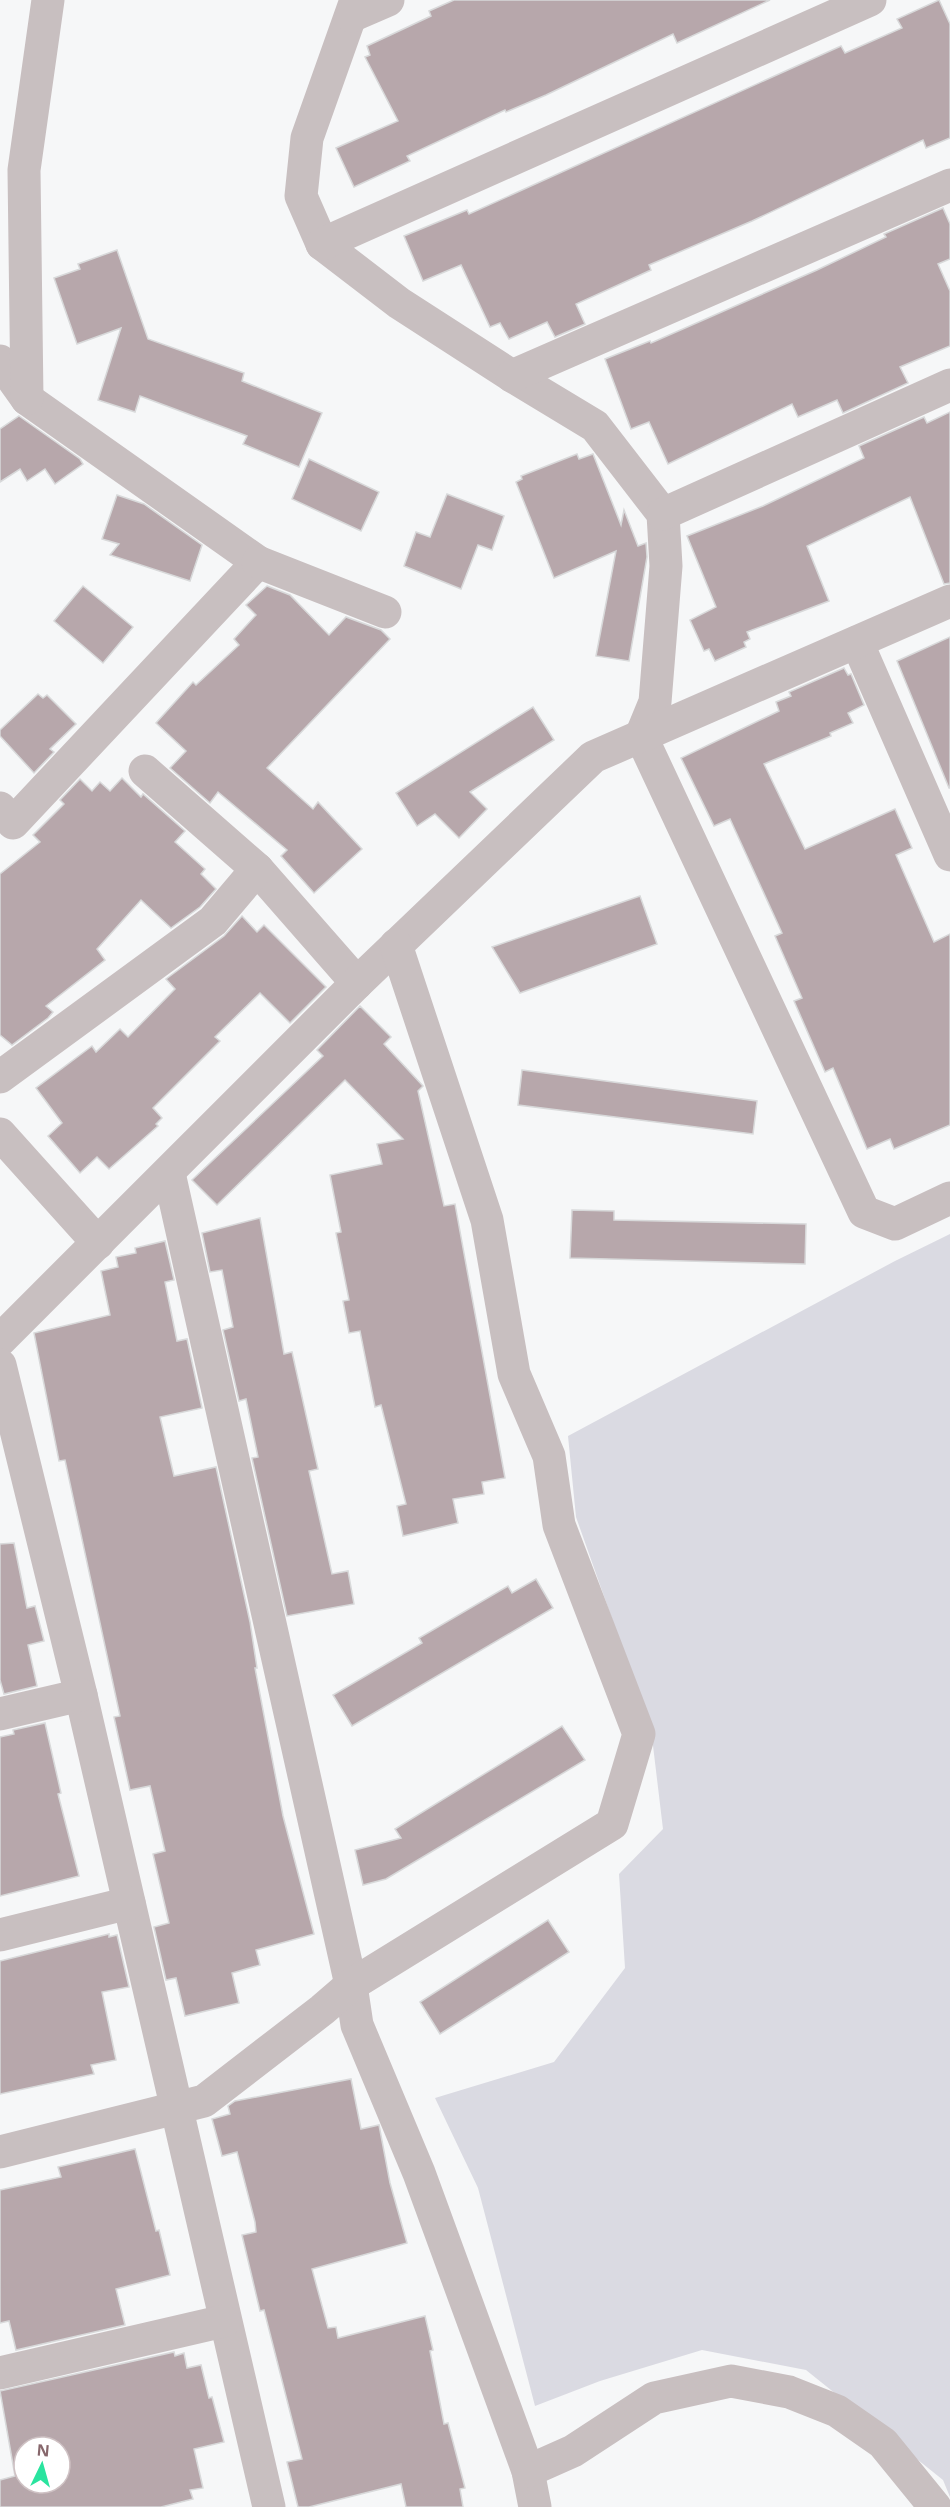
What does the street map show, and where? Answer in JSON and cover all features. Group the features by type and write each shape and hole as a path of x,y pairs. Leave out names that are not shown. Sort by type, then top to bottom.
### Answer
{"street":[{"path":"27,399 12,167 48,0"},
{"path":"388,0 354,8 307,138 301,196 322,244 399,303 595,426 663,514 666,566 655,702 641,736 864,1212 895,1224 950,1198"},
{"path":"322,244 870,0"},
{"path":"512,376 950,185"},
{"path":"0,361 27,399 258,562 385,612"},
{"path":"663,514 950,385"},
{"path":"0,808 13,823 258,562"},
{"path":"0,1340 357,983 593,757 950,601"},
{"path":"856,642 950,855"},
{"path":"146,771 257,869 357,983"},
{"path":"0,1077 213,921 257,869"},
{"path":"0,2152 204,2101 351,1985 612,1824 639,1734 559,1526 549,1456 514,1374 487,1220 396,945"},
{"path":"0,1134 98,1243"},
{"path":"169,1173 351,1985 357,2025 419,2173 528,2471 535,2507"},
{"path":"0,1365 10,1445 81,1695 268,2507"},
{"path":"0,1714 81,1695"},
{"path":"0,1935 129,1903"},
{"path":"0,2373 224,2321"},
{"path":"528,2471 573,2451 654,2398 731,2381 789,2392 837,2411 883,2443 935,2507"}],"shaded area":[{"path":"950,1234 950,2497 943,2480 806,2370 702,2350 600,2381 535,2406 478,2188 435,2098 554,2062 625,1968 619,1874 663,1829 651,1729 576,1517 568,1436 895,1261"}],"building":[{"path":"454,0 770,0 677,43 673,34 546,95 506,112 505,110 407,156 410,161 354,187 336,148 398,121 365,57 370,55 367,46 431,16 429,11"},
{"path":"939,0 950,24 950,138 926,148 923,140 752,221 649,265 651,270 576,304 585,324 555,337 547,322 509,339 500,323 490,327 461,265 423,281 404,236 467,210 469,214 841,46 845,53 902,28 897,19"},
{"path":"943,208 950,224 950,259 938,264 950,291 950,346 900,367 908,383 843,413 837,400 798,417 792,404 668,464 649,422 631,429 605,359 650,341 651,343 817,270 886,237 884,234"},
{"path":"117,250 148,339 244,373 242,381 322,413 299,467 243,444 247,436 140,396 135,412 98,400 121,328 77,344 54,278 80,269 78,264"},
{"path":"950,412 950,583 944,584 910,497 807,546 829,601 747,632 750,639 744,642 746,647 715,661 709,649 704,651 690,620 716,607 687,536 763,506 864,458 859,446 924,417 927,423"},
{"path":"19,416 80,459 83,464 55,484 45,469 27,481 20,469 0,482 0,429"},
{"path":"577,454 579,459 593,454 621,525 624,510 638,546 646,543 647,557 629,661 596,656 616,551 554,578 516,482 522,479 521,476"},
{"path":"309,459 379,492 361,531 292,499"},
{"path":"447,494 504,516 492,550 478,545 461,589 404,566 416,532 430,537"},
{"path":"117,495 144,504 202,545 190,581 110,555 119,544 102,539"},
{"path":"83,586 133,627 103,663 54,621"},
{"path":"267,586 290,595 329,635 346,617 381,630 390,639 267,768 313,809 318,802 362,849 314,893 281,856 287,850 218,792 210,803 170,768 186,751 156,723 193,682 196,685 239,645 234,639 256,615 246,605"},
{"path":"950,637 950,788 949,788 897,661"},
{"path":"844,668 848,675 851,674 864,705 848,713 853,723 830,733 831,736 764,764 805,849 895,809 912,848 896,855 934,942 950,934 950,1125 894,1149 890,1139 867,1149 833,1068 825,1072 794,1001 802,998 775,936 782,933 730,819 714,826 681,758 779,711 776,702 791,696 789,692"},
{"path":"38,694 43,698 47,695 76,724 50,749 54,752 34,773 0,736 0,730"},
{"path":"533,707 554,740 470,792 487,809 459,838 435,814 417,826 396,793"},
{"path":"122,778 141,797 143,794 185,831 175,842 205,869 201,874 216,889 200,907 171,928 141,900 97,949 105,960 46,1006 53,1012 48,1018 12,1045 0,1035 0,874 40,842 33,835 64,804 60,800 80,779 92,791 100,782 110,791"},
{"path":"640,896 657,944 520,993 492,947"},
{"path":"242,916 257,932 264,925 326,987 290,1023 260,993 215,1037 220,1041 153,1108 162,1118 156,1124 158,1126 109,1169 97,1157 80,1173 48,1136 62,1123 36,1088 92,1046 96,1052 120,1029 128,1037 175,989 166,979 224,936"},
{"path":"360,1006 391,1037 384,1044 423,1086 418,1091 444,1206 455,1204 505,1478 482,1482 484,1494 453,1499 458,1523 403,1536 397,1506 406,1504 381,1405 375,1407 360,1331 349,1333 343,1301 349,1300 336,1233 341,1232 330,1175 382,1164 377,1144 403,1139 345,1080 217,1205 192,1180 323,1056 317,1050"},
{"path":"522,1070 757,1101 753,1134 518,1105"},
{"path":"572,1210 614,1211 614,1220 806,1224 805,1264 570,1258"},
{"path":"260,1218 284,1354 292,1352 318,1469 309,1471 332,1574 348,1571 354,1604 287,1616 252,1458 258,1457 246,1399 239,1401 223,1330 233,1327 222,1270 210,1272 202,1233"},
{"path":"165,1241 174,1280 165,1282 177,1341 187,1339 202,1408 160,1417 174,1476 216,1467 250,1622 257,1668 255,1668 283,1816 314,1934 256,1950 260,1965 232,1973 239,2003 185,2016 176,1978 166,1980 154,1927 169,1923 153,1854 165,1851 150,1786 130,1790 114,1717 120,1716 65,1460 59,1461 34,1333 110,1315 101,1271 118,1267 116,1257 136,1253 135,1248"},
{"path":"14,1543 27,1608 35,1606 44,1641 28,1645 37,1686 4,1694 0,1680 0,1544"},
{"path":"536,1579 553,1608 352,1726 333,1695 422,1643 419,1638 508,1586 512,1593"},
{"path":"45,1723 61,1793 58,1794 79,1876 0,1896 0,1737 14,1734 13,1730"},
{"path":"562,1726 585,1760 386,1879 363,1885 355,1850 401,1838 395,1829"},
{"path":"548,1920 569,1952 440,2034 420,2002"},
{"path":"109,1934 109,1937 117,1935 129,1987 102,1992 116,2060 91,2065 94,2074 0,2094 0,1961"},
{"path":"351,2079 361,2129 379,2125 390,2183 407,2243 312,2269 328,2328 336,2327 338,2338 425,2316 433,2350 430,2351 444,2424 448,2423 465,2488 460,2489 463,2507 406,2507 401,2484 309,2507 298,2507 287,2462 302,2459 264,2310 260,2311 242,2235 256,2232 255,2222 237,2152 222,2156 212,2119 230,2114 228,2106 235,2101"},
{"path":"135,2149 170,2275 116,2289 125,2325 16,2350 9,2321 0,2323 0,2190 61,2177 58,2167"},
{"path":"174,2352 175,2356 184,2353 187,2368 201,2365 224,2442 194,2449 203,2488 190,2490 193,2499 161,2507 0,2507 0,2480 12,2477 12,2495 72,2495 72,2435 12,2435 12,2459 0,2391"}]}
